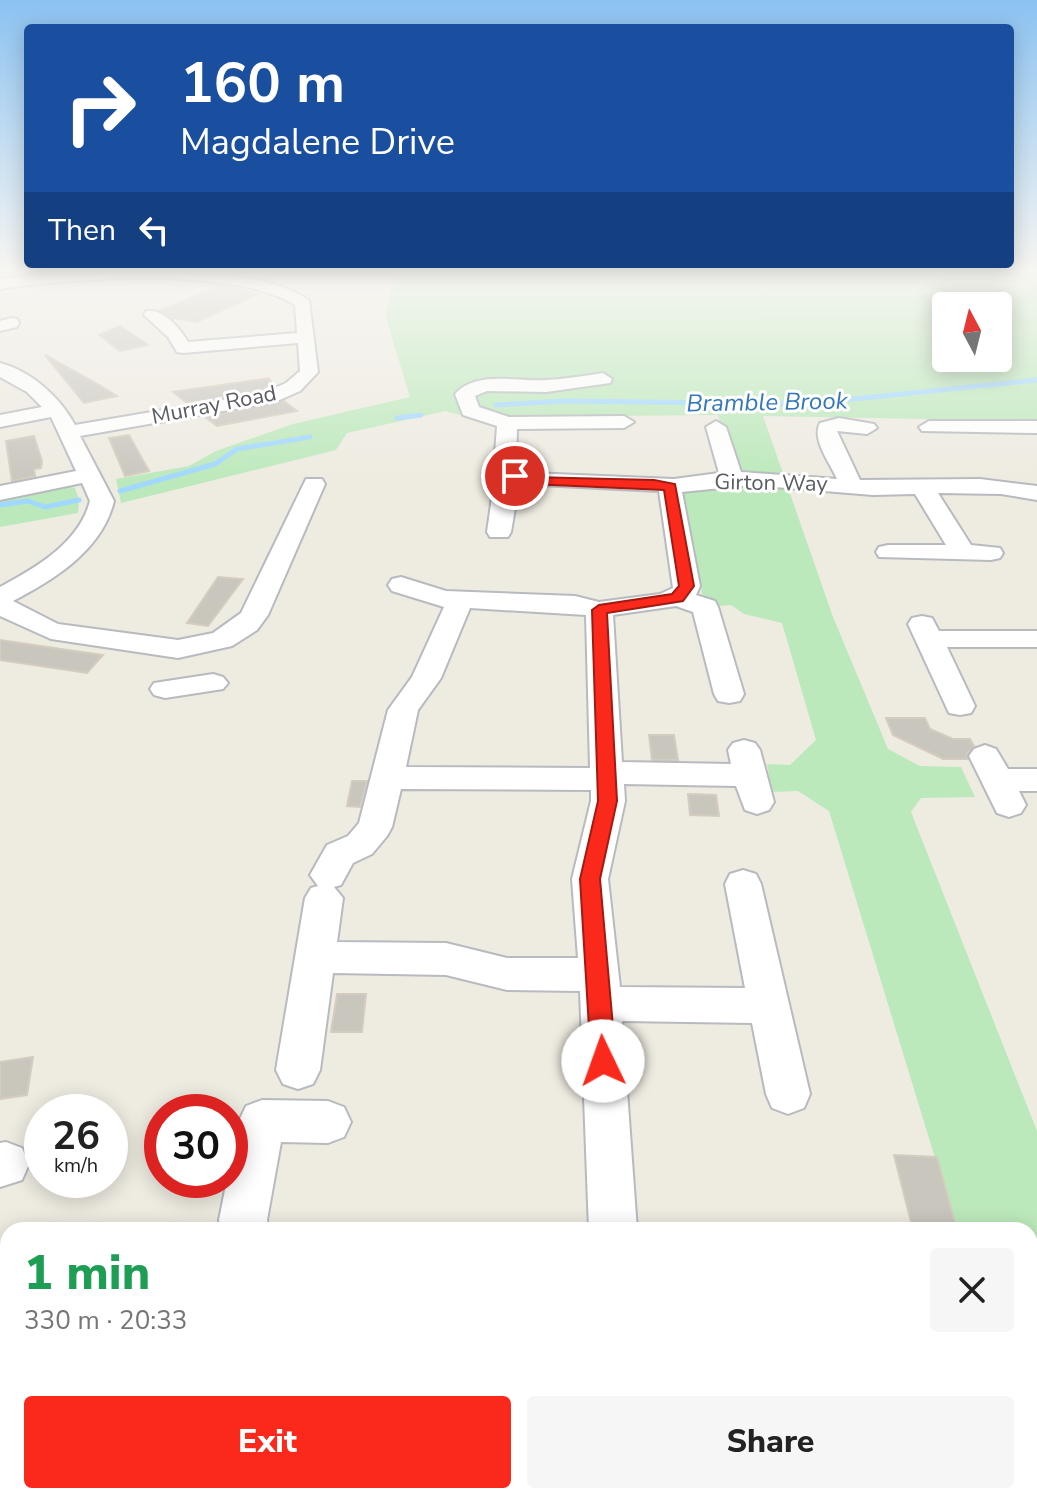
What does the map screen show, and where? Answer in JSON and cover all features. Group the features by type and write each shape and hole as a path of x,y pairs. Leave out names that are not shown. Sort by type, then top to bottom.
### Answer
{"street":[{"path":"179,342 183,351 261,342"},
{"name":"Murray Road","path":"69,432 278,394 303,381 309,372 307,342"},
{"path":"0,369 34,388 57,410 102,501 93,526 56,563 0,597"},
{"path":"603,379 546,386 514,379 482,385 465,394 470,411 507,423 624,422"},
{"path":"0,421 57,410"},
{"path":"499,532 505,483 515,476 505,468 507,423"},
{"path":"852,486 825,432 827,427 839,424 867,428"},
{"path":"716,427 732,479"},
{"path":"929,427 1037,427"},
{"path":"0,493 91,475"},
{"name":"Girton Way","path":"515,476 530,480 670,487 732,479 814,481 852,486 1001,487 1036,491"},
{"path":"670,487 687,586 677,598"},
{"path":"923,488 963,552"},
{"path":"0,605 51,631 190,648 222,640 247,624 254,615 305,490"},
{"path":"888,552 991,553"},
{"path":"413,590 457,610 575,604 599,610 677,598 705,607 729,694"},
{"path":"300,1051 322,912 340,854 360,845 375,827 403,710 426,678 457,610"},
{"path":"599,610 608,801 590,879 600,990 613,1222"},
{"path":"960,706 929,639 1037,639"},
{"path":"189,686 190,648"},
{"path":"388,776 751,776"},
{"path":"997,780 1037,780"},
{"path":"743,884 788,1094"},
{"path":"322,912 446,959 507,974 600,990 769,1006"},
{"path":"243,1222 262,1121 328,1122"}],"green space":[{"path":"393,342 932,342 932,372 1012,372 1012,342 1037,342 1037,421 763,416 833,617 888,749 920,766 961,767 975,797 921,798 911,812 1037,1131 1037,1222 955,1222 829,811 798,791 772,792 767,764 790,765 816,740 782,623 744,614 731,605 720,606 702,594 681,492 735,474 718,415 497,417 478,403 466,403 460,415 446,411 347,433 336,450 121,503 116,479 189,466 216,451 293,424 410,397"},
{"path":"61,485 75,488 79,500 78,513 0,527 0,495"}],"building":[{"path":"108,342 144,342 148,345 120,351"},
{"path":"45,355 94,382 117,396 84,403"},
{"path":"269,378 273,385 262,390 187,403 173,392"},
{"path":"284,401 297,411 217,426 205,417"},
{"path":"129,435 149,471 125,476 109,438"},
{"path":"34,436 42,461 41,468 34,469 35,476 12,481 6,441"},
{"path":"218,577 243,579 208,626 187,623"},
{"path":"0,640 103,655 87,673 0,660"},
{"path":"886,718 925,718 930,729 953,739 970,739 974,746 967,759 943,759 893,735"},
{"path":"649,735 674,735 678,760 652,760"},
{"path":"352,781 367,781 360,807 347,806"},
{"path":"688,794 716,795 719,816 690,815"},
{"path":"337,994 366,994 362,1032 331,1032"},
{"path":"33,1057 27,1094 0,1099 0,1062"},
{"path":"894,1155 937,1157 955,1222 911,1222"}],"waterway":[{"name":"Bramble Brook","path":"496,405 564,401 804,404 1037,380 1025,381"},
{"name":"Bramble Brook","path":"397,418 421,415"},
{"name":"Bramble Brook","path":"120,491 215,464 237,449 310,437"},
{"name":"Bramble Brook","path":"0,505 28,501 45,507 79,500"}],"route":[{"path":"515,476 530,480 670,487 683,559 687,586 677,598 612,605 599,610 608,801 590,879 603,1061"}]}
